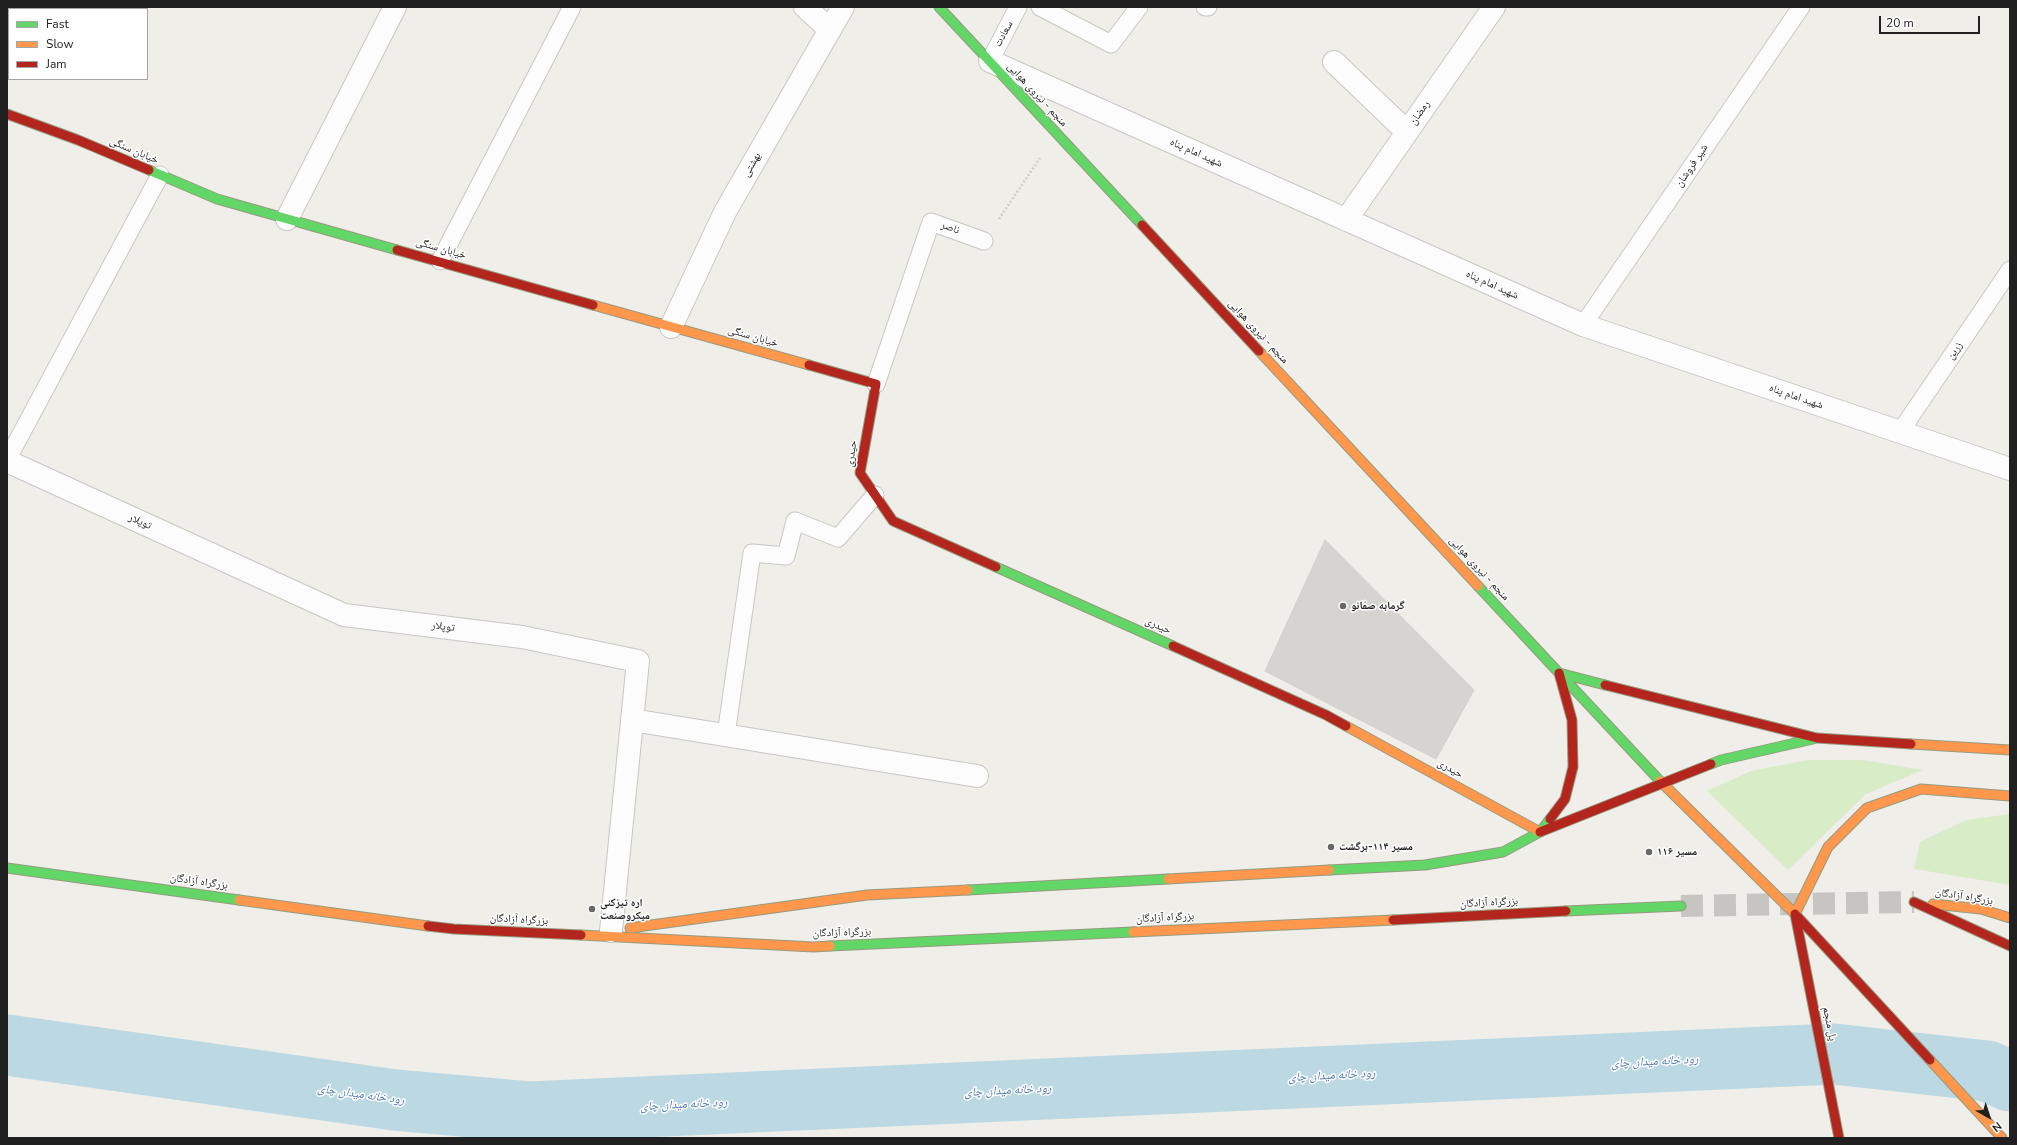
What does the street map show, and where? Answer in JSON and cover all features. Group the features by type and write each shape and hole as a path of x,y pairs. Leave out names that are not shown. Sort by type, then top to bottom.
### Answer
{"main road":[{"name":"منجم - نیروی هوایی","path":"939,7 1663,784 1795,914 2002,1138"},
{"name":"خیابان سنگی","path":"7,114 78,140 217,199 876,384"},
{"name":"حیدری","path":"876,384 860,473 893,521 1326,715 1540,832"},
{"path":"1540,832 1565,800 1573,767 1572,720 1559,673 1816,738 2010,750"},
{"path":"579,935 867,895 1425,865 1502,852 1540,832 1721,760 1816,738"},
{"path":"1795,914 1828,847 1867,808 1921,789 2010,796"},
{"name":"بزرگراه آزادگان","path":"7,868 454,929 814,947 1681,906"},
{"name":"بزرگراه آزادگان","path":"2010,918 1981,909 1914,902 2010,946"},
{"name":"پل منجم","path":"1795,914 1839,1138"}],"street":[{"path":"288,219 395,7"},
{"path":"805,7 830,30"},
{"name":"بهشتی","path":"671,327 725,212 843,7"},
{"name":"رمضان","path":"1346,220 1494,7"},
{"name":"شهید امام پناه","path":"990,61 1582,325 2010,469"},
{"path":"1334,62 1407,132"},
{"name":"توپلار","path":"7,461 344,614 522,637 638,661 611,931"},
{"path":"632,720 977,776"}],"lane":[{"path":"440,261 572,7"},
{"name":"سعادت","path":"990,61 1018,7"},
{"path":"1040,7 1111,44 1139,7"},
{"name":"شیر فروشان","path":"1582,325 1801,7"},
{"path":"7,461 160,175"},
{"name":"ناصر","path":"876,384 931,222 984,241"},
{"name":"زرین","path":"1900,432 2010,270"},
{"path":"726,735 752,552 786,556 795,521 838,538 875,495"}],"path":[{"path":"984,241 1057,133"}],"green space":[{"path":"1808,760 1863,760 1923,770 1866,794 1788,870 1707,791 1751,771"},
{"path":"2010,814 2010,885 1914,869 1920,842 1966,820"}],"building":[{"name":"گرمابه صفانو","path":"1325,540 1474,690 1436,759 1265,671"}],"waterway":[{"name":"رود خانه میدان چای","path":"7,1045 395,1100 529,1112 1834,1054 1987,1071 2010,1081"}],"tunnel":[{"path":"1681,906 1914,902"}],"traffic: fast":[{"path":"939,7 1142,225"},
{"path":"149,170 217,199 397,250"},
{"path":"996,567 1173,646"},
{"path":"1478,586 1559,673"},
{"path":"1605,685 1559,673 1660,781"},
{"path":"1711,764 1721,760 1813,739"},
{"path":"1329,870 1425,865 1503,852 1540,832 1550,819"},
{"path":"7,868 239,900"},
{"path":"968,890 1168,879"},
{"path":"1566,911 1681,906"},
{"path":"830,946 1133,932"}],"traffic: slow":[{"path":"593,305 809,365"},
{"path":"1259,351 1478,586"},
{"path":"1346,726 1540,832"},
{"path":"1911,744 2010,750"},
{"path":"1660,781 1795,914"},
{"path":"1795,914 1828,847 1867,808 1921,789 2010,796"},
{"path":"1168,879 1329,870"},
{"path":"630,928 867,895 968,890"},
{"path":"239,900 428,926"},
{"path":"1933,904 1981,909 2010,918"},
{"path":"1133,932 1393,920"},
{"path":"581,935 814,947 830,946"},
{"path":"1930,1060 2002,1138"}],"traffic: jam":[{"path":"7,114 78,140 149,170"},
{"path":"1142,225 1259,351"},
{"path":"397,250 593,305"},
{"path":"809,365 876,384 860,473 893,521 996,567"},
{"path":"1173,646 1326,715 1346,726"},
{"path":"1550,819 1565,799 1573,767 1572,720 1559,673"},
{"path":"1605,685 1817,738 1911,744"},
{"path":"1540,832 1711,764"},
{"path":"1914,902 2010,946"},
{"path":"1393,920 1566,911"},
{"path":"1795,914 1839,1138"},
{"path":"1795,914 1930,1060"},
{"path":"428,926 454,929 581,935"}],"place":[{"name":"گرمابه صفانو","path":"1343,606"},
{"name":"مسیر ۱۱۴-برگشت","path":"1331,847"},
{"name":"مسیر ۱۱۶","path":"1649,852"},
{"name":"اره تیزکنی میکروصنعت","path":"592,909"}]}
